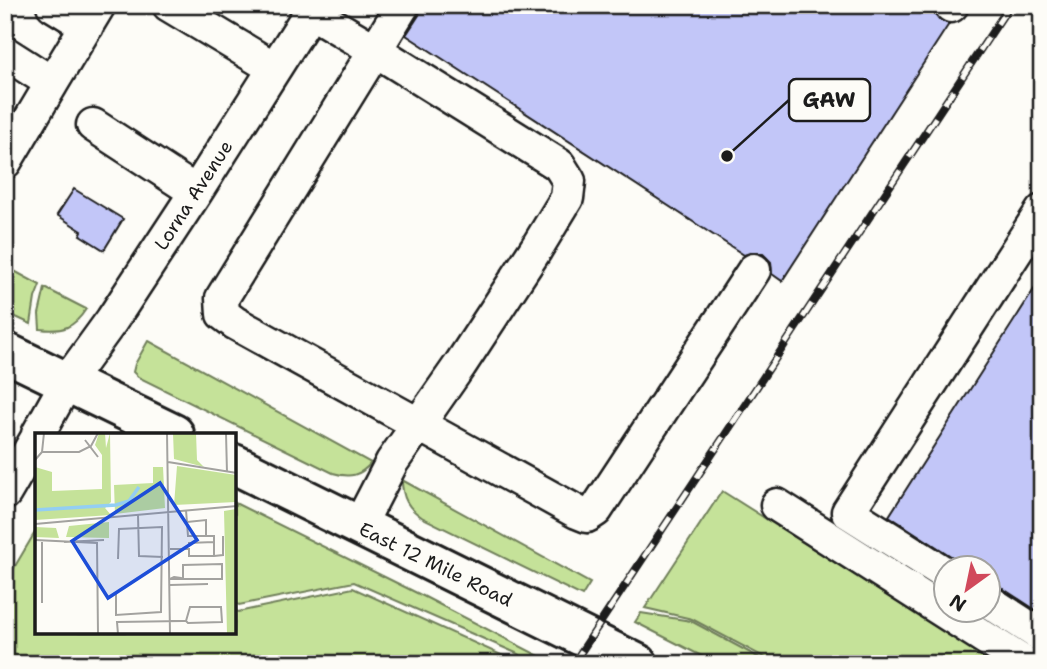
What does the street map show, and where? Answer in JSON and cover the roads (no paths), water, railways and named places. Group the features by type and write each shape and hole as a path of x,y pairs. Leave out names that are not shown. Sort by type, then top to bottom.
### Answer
{"main road":[{"path":"5,352 170,433"},
{"name":"East 12 Mile Road","path":"236,465 638,664"}],"street":[{"path":"8,151 93,16 53,5"},
{"path":"169,5 274,68"},
{"path":"403,5 222,298 223,314 587,516 596,510 754,270"},
{"path":"313,9 559,165 569,181 567,198 536,249 392,462 359,526"},
{"name":"Lorna Avenue","path":"40,433 68,382 112,320 313,9"},
{"path":"5,53 52,83"},
{"path":"93,125 196,192"},
{"path":"932,565 848,512 1042,211"},
{"name":"Lorna Avenue","path":"5,493 35,441"},
{"path":"777,505 1026,664"},
{"path":"1002,610 1042,636"}],"railway":[{"path":"573,664 1010,5"}],"place":[{"name":"GAW","path":"727,156"}]}
